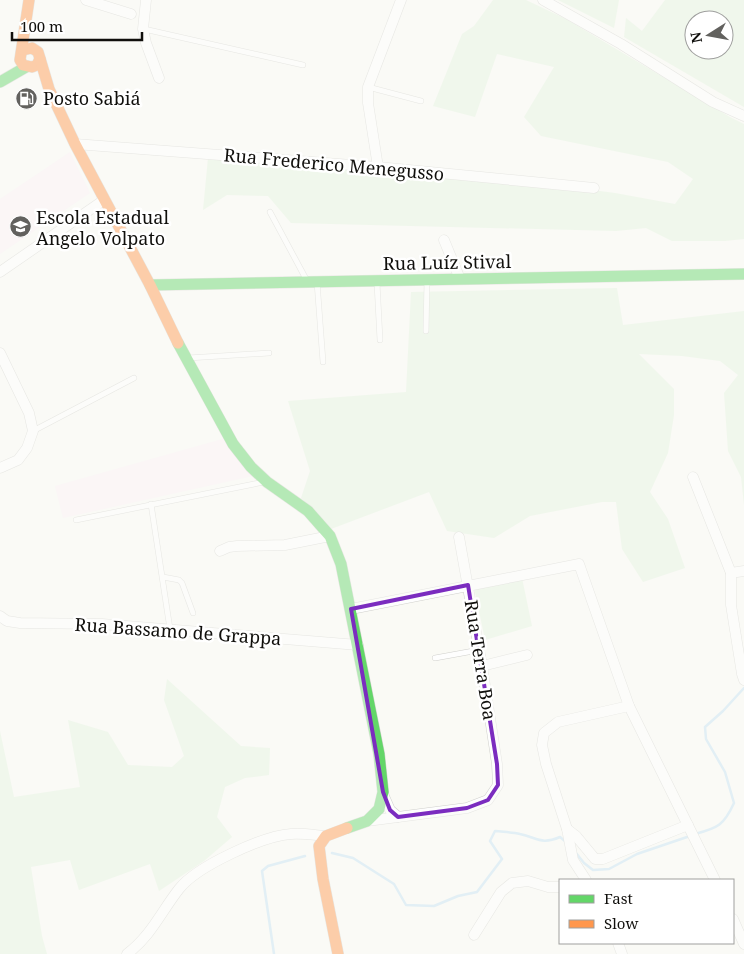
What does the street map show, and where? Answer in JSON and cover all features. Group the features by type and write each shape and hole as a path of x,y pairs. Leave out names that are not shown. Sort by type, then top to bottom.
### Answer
{"street":[{"path":"29,0 27,16 29,58 49,89 75,144 150,285 185,358 233,444 251,468 267,482 308,511 330,536 341,564 351,608 379,754 383,792 390,810 398,817"},
{"path":"86,0 131,14"},
{"path":"146,0 143,29 159,78"},
{"path":"378,166 368,103 368,87 401,0"},
{"path":"543,0 621,44 713,102 744,116"},
{"path":"0,82 29,58"},
{"name":"Rua Frederico Menegusso","path":"75,144 378,166 594,188"},
{"path":"0,272 104,200"},
{"path":"444,240 460,279"},
{"name":"Rua Luíz Stival","path":"150,285 744,274"},
{"path":"0,353 29,413 33,431 27,448 18,460 0,468"},
{"path":"693,477 731,573 731,605 743,677"},
{"path":"220,551 237,546 285,545 330,536"},
{"name":"Rua Terra Boa","path":"398,817 467,808 488,800 498,785 497,764 480,649 459,537"},
{"path":"351,608 579,564 630,706 715,879"},
{"path":"731,573 744,571"},
{"name":"Rua Bassamo de Grappa","path":"0,616 7,621 20,623 102,624 358,645"},
{"path":"482,666 527,655"},
{"path":"585,879 573,860 546,764 542,745 544,733 558,722 630,706"},
{"path":"367,821 379,809 383,792"},
{"path":"127,954 148,934 180,887 203,869 244,848 265,839 292,834 326,836 367,821 398,817"},
{"path":"567,834 576,836 595,859 603,859 690,828"},
{"path":"326,836 319,846 320,858 338,954"},
{"path":"474,935 501,892 512,883 528,881 548,887 559,887"},
{"path":"734,922 744,944"}],"lane":[{"path":"143,29 303,65"},
{"path":"368,87 421,101"},
{"path":"270,212 312,282 323,362"},
{"path":"426,331 427,280"},
{"path":"377,281 380,340"},
{"path":"185,358 269,353"},
{"path":"33,431 134,378"},
{"path":"76,520 267,482"},
{"path":"151,504 170,629"},
{"path":"163,577 179,580 182,583 193,613"},
{"path":"435,658 480,649"}],"highlighted area":[{"path":"468,585 497,764 498,785 488,800 467,808 398,817 390,810 383,792 351,609"}],"shaded area":[{"name":"Escola Estadual Angelo Volpato","path":"70,152 90,193 0,254 0,199"},
{"path":"226,438 253,476 63,518 55,486"}],"green space":[{"path":"493,0 526,0 566,19 744,124 744,239 672,241 646,228 616,231 291,223 268,196 227,195 203,210 208,158 547,184 615,193 675,204 693,179 668,162 541,136 524,117 554,67 497,54 475,117 433,106 462,34 474,26"},
{"path":"558,0 619,0 614,28"},
{"path":"665,0 744,0 744,107 624,37 626,18 642,31"},
{"path":"617,288 623,325 744,311 744,505 741,477 728,451 724,393 738,375 720,361 682,356 639,354 674,389 674,415 668,453 650,492 668,519 685,568 643,582 622,549 616,502 602,502 530,516 494,538 447,531 429,492 331,529 301,498 310,471 288,401 406,392 411,292"},
{"path":"522,578 532,626 485,640 474,587"},
{"path":"167,679 241,746 270,748 269,775 245,778 225,787 217,817 232,837 204,861 159,891 150,864 79,890 70,860 31,867 42,936 47,954 0,954 0,731 14,797 80,787 68,720 108,732 128,765 172,767 184,756 164,700"}],"waterway":[{"path":"695,834 709,830 723,821 734,803 725,772 706,739 705,727 744,688"},
{"path":"332,853 353,858 394,884 406,905 434,906 458,896 477,892 502,859 490,841 495,831 517,833 544,841 560,837 566,842"},
{"path":"576,853 593,870 609,869 637,854 690,836"},
{"path":"274,954 262,871 268,866 305,856"}],"traffic: fast":[{"path":"0,82 26,67"},
{"path":"150,285 744,274"},
{"path":"178,343 233,444 251,467 267,482 308,511 330,536 341,564 379,754 383,792 379,809 367,821 347,828"}],"traffic: slow":[{"path":"29,0 20,60 23,65 32,67 37,65 40,59"},
{"path":"23,50 32,48 38,52 49,89 75,144 150,285 178,343"},
{"path":"338,954 323,879 319,846 326,836 347,828"}],"place":[{"name":"Posto Sabiá","path":"27,98"},
{"name":"Escola Estadual Angelo Volpato","path":"20,227"}]}
